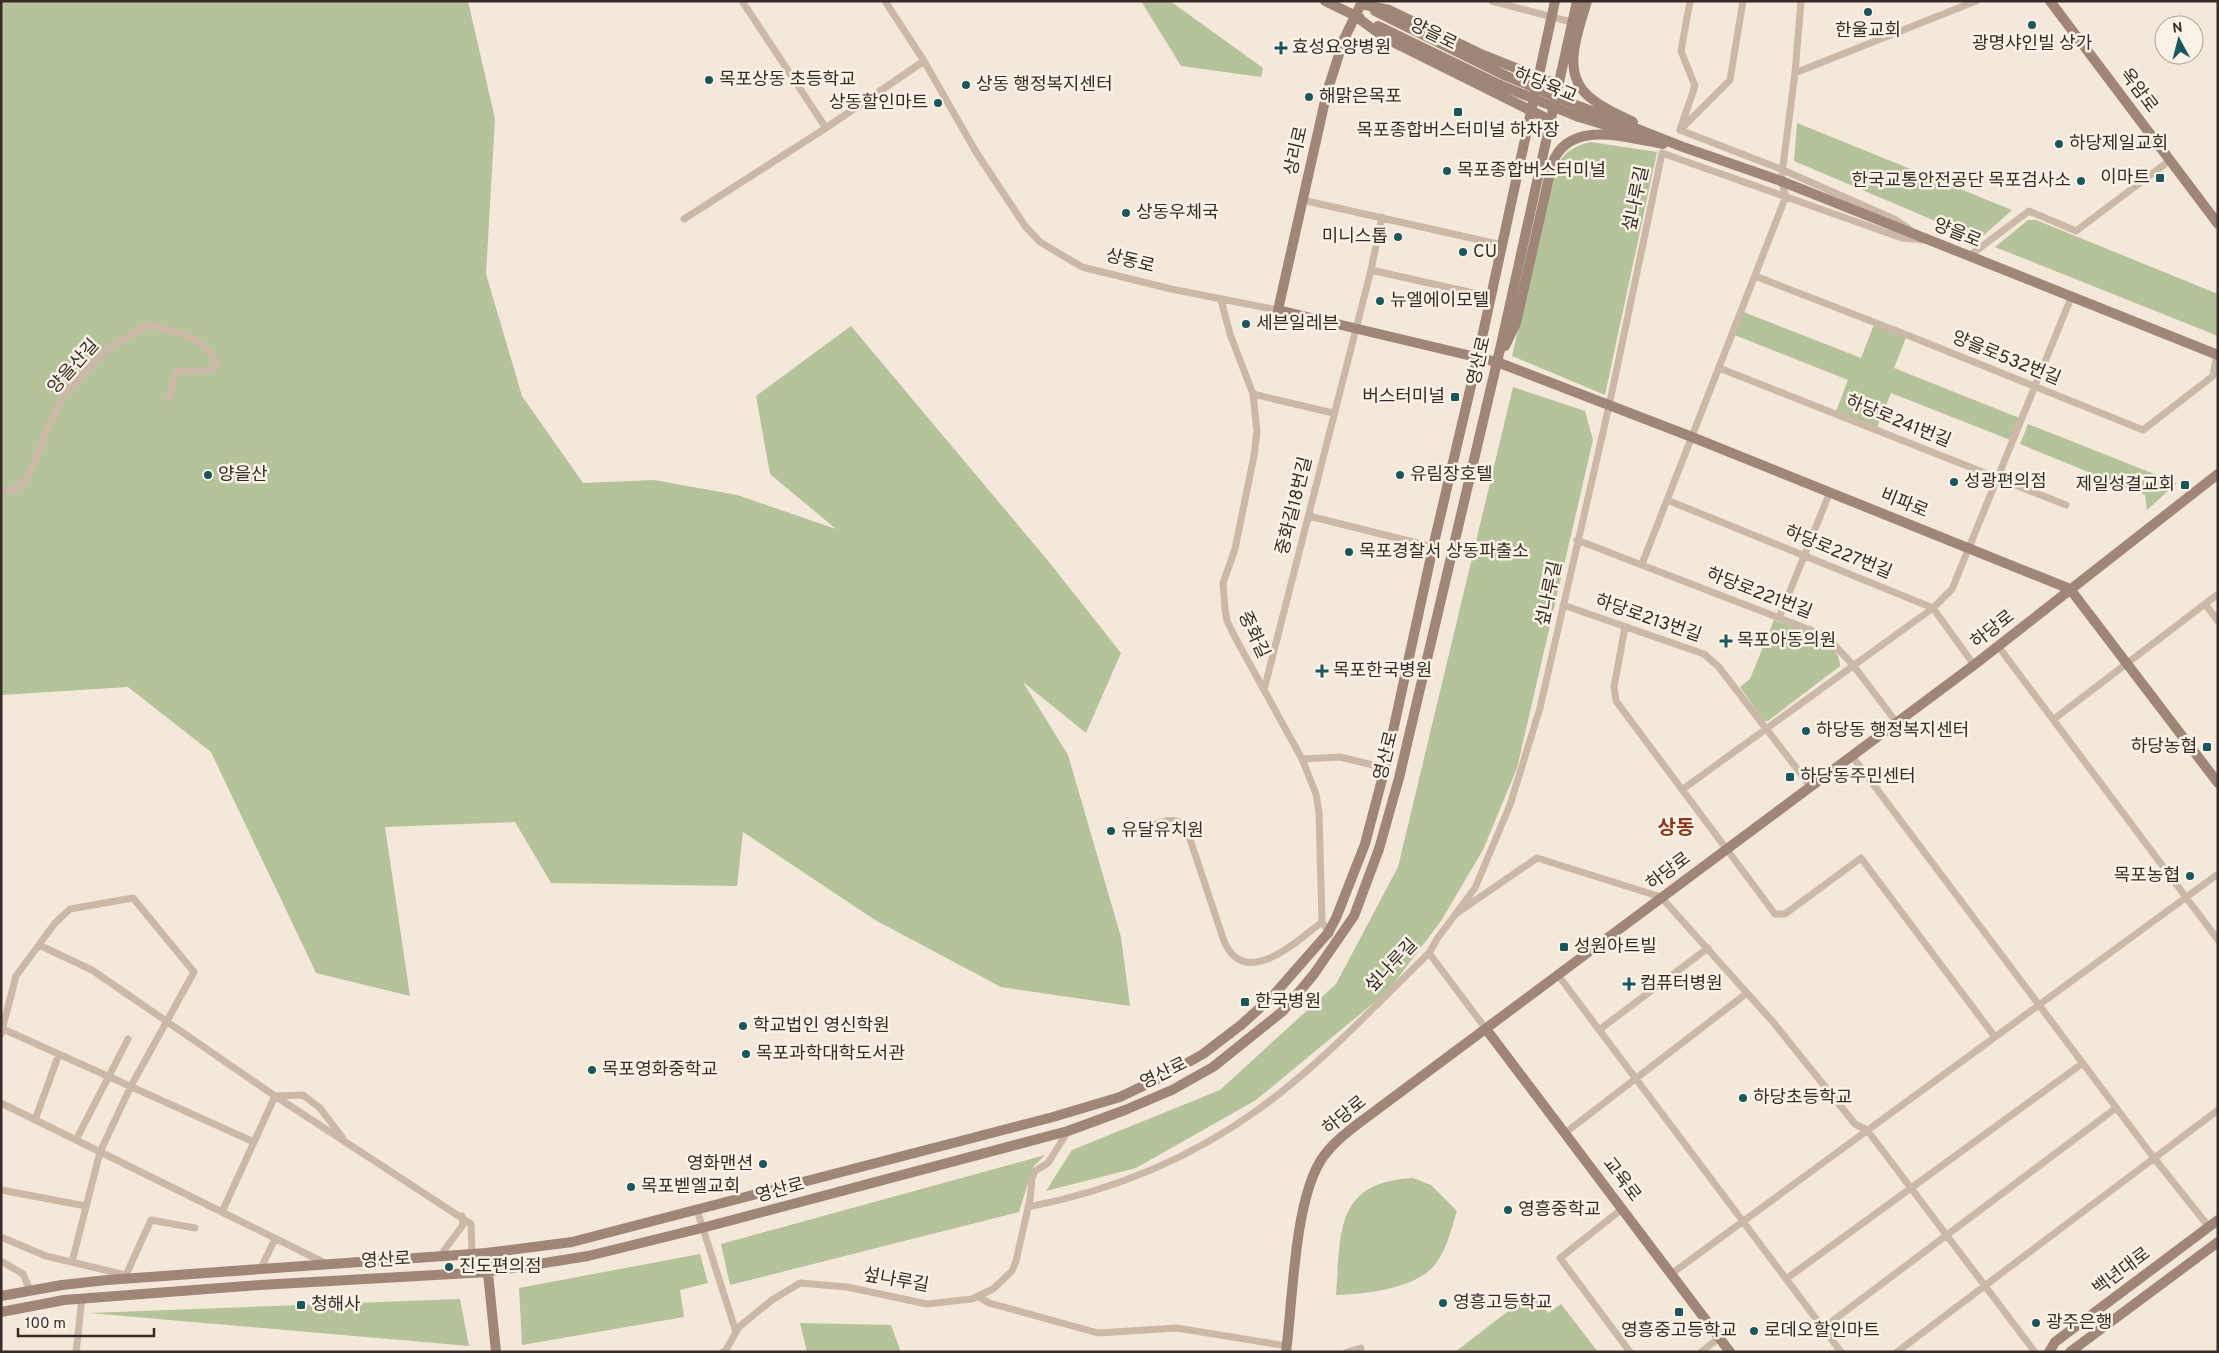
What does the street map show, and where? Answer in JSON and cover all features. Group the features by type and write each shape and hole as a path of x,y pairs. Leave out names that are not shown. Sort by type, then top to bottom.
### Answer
{"street":[{"path":"742,1 826,128"},
{"name":"상동로","path":"885,1 924,61 976,152 1025,226 1040,242 1082,267 1221,300 1278,310 1497,362"},
{"name":"양을로","path":"1325,1 1502,80"},
{"path":"1492,1 1571,22"},
{"name":"영산로","path":"1,1296 62,1284 165,1275 439,1257 572,1242 1053,1117 1120,1097 1164,1076 1203,1054 1241,1025 1271,998 1328,933 1350,886 1365,844 1385,768 1433,547 1478,356 1555,1"},
{"name":"영산로","path":"1,1312 82,1298 260,1285 488,1272 588,1256 702,1228 1068,1131 1172,1090 1214,1067 1283,1011 1338,941 1354,916 1365,889 1399,778 1497,362 1577,1"},
{"path":"1586,1 1572,60 1575,77 1581,89 1600,105 1683,147"},
{"path":"1680,130 1695,86 1681,51 1690,1"},
{"path":"1680,130 1730,80 1742,1"},
{"path":"1642,564 1786,196 1782,175 1802,1"},
{"path":"1795,74 1976,1"},
{"name":"옥암로","path":"2050,1 2218,224"},
{"path":"1359,2 1389,10 1483,56 1558,85"},
{"name":"양을로","path":"1359,2 1502,80"},
{"name":"상리로","path":"1278,310 1327,92 1341,46 1355,16 1359,2"},
{"path":"1355,16 1387,38 1530,112 1550,120"},
{"path":"684,219 826,128 924,61"},
{"name":"하당육교","path":"1502,80 1580,112"},
{"name":"양을로","path":"1580,112 1683,147 1782,175 1918,236 2071,298 2218,354"},
{"path":"1680,130 1782,175"},
{"path":"1497,362 1516,322 1552,164 1559,151 1569,141 1592,134 1683,147"},
{"name":"섶나루길","path":"723,1352 736,1332 772,1300 800,1284 847,1287 927,1304 979,1297 992,1289 1012,1271 1028,1207 1066,1200 1116,1185 1193,1150 1259,1110 1319,1060 1429,953 1437,939 1475,888 1510,805 1540,708 1609,406 1662,153 1786,196"},
{"path":"1969,256 2029,212 2076,232 2169,161"},
{"path":"1786,196 1902,238 1936,242"},
{"path":"1302,200 1502,245"},
{"name":"중화길18번길","path":"1264,690 1309,516 1354,329 1371,270 1382,217"},
{"path":"1371,270 1491,297"},
{"name":"양을로532번길","path":"1755,276 2143,430 2213,376 2218,354"},
{"path":"1682,789 1933,608 1952,589 2071,298"},
{"name":"중화길","path":"1221,300 1230,334 1253,394 1257,431 1254,456 1235,549 1223,583 1227,621 1302,758 1316,794 1320,812 1322,922 1328,933 1338,941"},
{"name":"양을산길","path":"1,491 14,490 26,480 62,397 106,349 148,325 181,334 197,341 212,351 215,359 216,368 211,371 192,369 176,372 169,398"},
{"name":"비파로","path":"1497,362 1692,437 2070,589"},
{"name":"하당로241번길","path":"1719,368 2066,505"},
{"path":"1253,394 1333,413"},
{"name":"하당로","path":"1286,1349 1305,1199 1322,1158 1344,1135 1974,665 2218,474"},
{"path":"1780,618 1830,492"},
{"name":"하당로227번길","path":"1667,500 1933,608"},
{"path":"1309,516 1433,547"},
{"name":"하당로221번길","path":"1577,540 1826,636 1853,665 1897,722"},
{"path":"2070,589 2218,783"},
{"path":"2054,719 2218,594"},
{"path":"2205,604 2218,621"},
{"name":"하당로213번길","path":"1563,605 1704,654 1718,666 1810,787"},
{"path":"1933,608 1974,665"},
{"path":"1625,627 1614,687 1616,701 1775,914 1785,914 1861,858 1994,1037"},
{"path":"1998,646 2218,940"},
{"path":"1852,756 2116,1108 2209,1227"},
{"path":"1302,758 1340,757 1385,768"},
{"path":"1140,830 1172,820 1179,822 1186,828 1224,941 1228,951 1235,958 1248,963 1273,957 1294,944 1322,922"},
{"path":"1455,914 1537,858 1661,897 1747,993 1855,1124 1867,1130 2035,1352"},
{"path":"1671,1274 2218,874"},
{"path":"72,1262 100,1152 131,1086 194,972 133,898 70,910 55,923 16,976 2,1031 59,1054 131,1086 254,1142"},
{"path":"39,944 92,970 276,1096 462,1216 471,1224 472,1254"},
{"path":"1600,1030 1708,948"},
{"path":"1429,953 1486,1029"},
{"path":"1558,975 1841,1352"},
{"path":"1565,1133 1747,993"},
{"name":"교육로","path":"1486,1029 1730,1352"},
{"path":"76,1140 128,1039"},
{"path":"34,1120 59,1054"},
{"path":"1786,1279 2083,1064"},
{"path":"276,1096 303,1095 320,1108 347,1143"},
{"path":"222,1212 276,1096"},
{"path":"1,1103 328,1264"},
{"path":"1823,1328 2116,1108"},
{"path":"1897,1352 2218,1110"},
{"path":"1028,1207 1030,1186 1035,1171 1048,1163 1068,1131"},
{"path":"1,1190 86,1206"},
{"path":"1622,1209 1560,1258 1630,1352"},
{"path":"697,1210 736,1332"},
{"path":"439,1257 463,1225 462,1216"},
{"path":"126,1275 151,1220 195,1228"},
{"name":"백년대로","path":"2049,1352 2055,1342 2218,1220"},
{"path":"1,1237 46,1256 126,1275 165,1275"},
{"path":"260,1270 275,1239"},
{"name":"백년대로","path":"2070,1352 2218,1242"},
{"path":"486,1253 496,1352"},
{"path":"1,1261 23,1274 30,1290"},
{"path":"979,1297 989,1303 1098,1333 1177,1328 1286,1349"},
{"path":"76,1352 82,1298"},
{"path":"1702,1352 1719,1338"},
{"path":"1347,1352 1361,1348 1360,1352"}],"green space":[{"path":"1,1 468,1 495,119 486,274 522,396 583,483 654,480 737,495 836,529 770,474 756,396 851,326 1049,562 1121,653 1086,733 1023,682 1068,755 1121,937 1130,1006 1001,987 875,920 743,832 737,886 551,883 515,822 385,827 410,996 316,973 211,752 128,687 1,695"},
{"path":"1141,1 1170,1 1263,68 1261,77 1181,66"},
{"path":"1797,123 2012,210 1983,236 1973,237 1794,161"},
{"path":"1591,142 1657,152 1605,395 1512,356 1556,167 1562,157 1570,150"},
{"path":"2028,220 2036,220 2218,294 2218,336 1995,247"},
{"path":"1741,311 1861,358 1875,322 1907,335 1894,368 2022,419 2013,441 1891,393 1876,430 1835,414 1848,380 1732,334"},
{"path":"1513,387 1585,411 1593,440 1517,768 1483,850 1441,921 1388,991 1256,1100 1136,1168 1046,1191 1072,1150 1220,1090 1336,984 1398,867"},
{"path":"2028,424 2177,483 2147,510 2145,495 2020,444"},
{"path":"1774,620 1805,631 1825,641 1838,656 1840,666 1768,721 1764,721 1740,687 1750,679"},
{"path":"1045,1155 1033,1167 1019,1212 730,1285 721,1244"},
{"path":"1413,1178 1431,1185 1457,1211 1448,1241 1441,1256 1432,1268 1423,1275 1400,1286 1374,1292 1336,1295 1342,1232 1347,1215 1355,1200 1368,1189 1387,1182"},
{"path":"700,1254 708,1283 680,1290 684,1317 522,1345 519,1288"},
{"path":"1532,1293 1548,1313 1561,1304 1598,1352 1455,1352"},
{"path":"460,1299 469,1346 89,1313"},
{"path":"800,1323 891,1325 901,1352 807,1352"}],"place":[{"name":"한울교회","path":"1868,12"},
{"name":"광명샤인빌 상가","path":"2032,25"},
{"name":"효성요양병원","path":"1281,48"},
{"name":"목포상동 초등학교","path":"709,80"},
{"name":"상동 행정복지센터","path":"966,85"},
{"name":"해맑은목포","path":"1309,97"},
{"name":"상동할인마트","path":"938,103"},
{"name":"목포종합버스터미널 하차장","path":"1458,112"},
{"name":"하당제일교회","path":"2059,144"},
{"name":"목포종합버스터미널","path":"1447,171"},
{"name":"이마트","path":"2160,178"},
{"name":"한국교통안전공단 목포검사소","path":"2081,181"},
{"name":"상동우체국","path":"1126,213"},
{"name":"미니스톱","path":"1398,237"},
{"name":"CU","path":"1463,252"},
{"name":"뉴엘에이모텔","path":"1380,301"},
{"name":"세븐일레븐","path":"1246,324"},
{"name":"버스터미널","path":"1455,397"},
{"name":"양을산","path":"208,475"},
{"name":"유림장호텔","path":"1400,475"},
{"name":"성광편의점","path":"1954,482"},
{"name":"제일성결교회","path":"2185,485"},
{"name":"목포경찰서 상동파출소","path":"1349,552"},
{"name":"목포아동의원","path":"1726,641"},
{"name":"목포한국병원","path":"1322,671"},
{"name":"하당동 행정복지센터","path":"1806,731"},
{"name":"하당농협","path":"2207,747"},
{"name":"하당동주민센터","path":"1790,777"},
{"name":"유달유치원","path":"1111,831"},
{"name":"목포농협","path":"2190,876"},
{"name":"성원아트빌","path":"1564,947"},
{"name":"컴퓨터병원","path":"1629,984"},
{"name":"한국병원","path":"1245,1002"},
{"name":"학교법인 영신학원","path":"743,1026"},
{"name":"목포과학대학도서관","path":"746,1054"},
{"name":"목포영화중학교","path":"592,1070"},
{"name":"하당초등학교","path":"1743,1098"},
{"name":"영화맨션","path":"763,1164"},
{"name":"목포벧엘교회","path":"631,1187"},
{"name":"영흥중학교","path":"1508,1210"},
{"name":"진도편의점","path":"449,1267"},
{"name":"영흥고등학교","path":"1443,1303"},
{"name":"청해사","path":"301,1305"},
{"name":"영흥중고등학교","path":"1679,1312"},
{"name":"광주은행","path":"2036,1323"},
{"name":"로데오할인마트","path":"1754,1331"}],"district":[{"name":"상동","path":"1676,829"}]}
